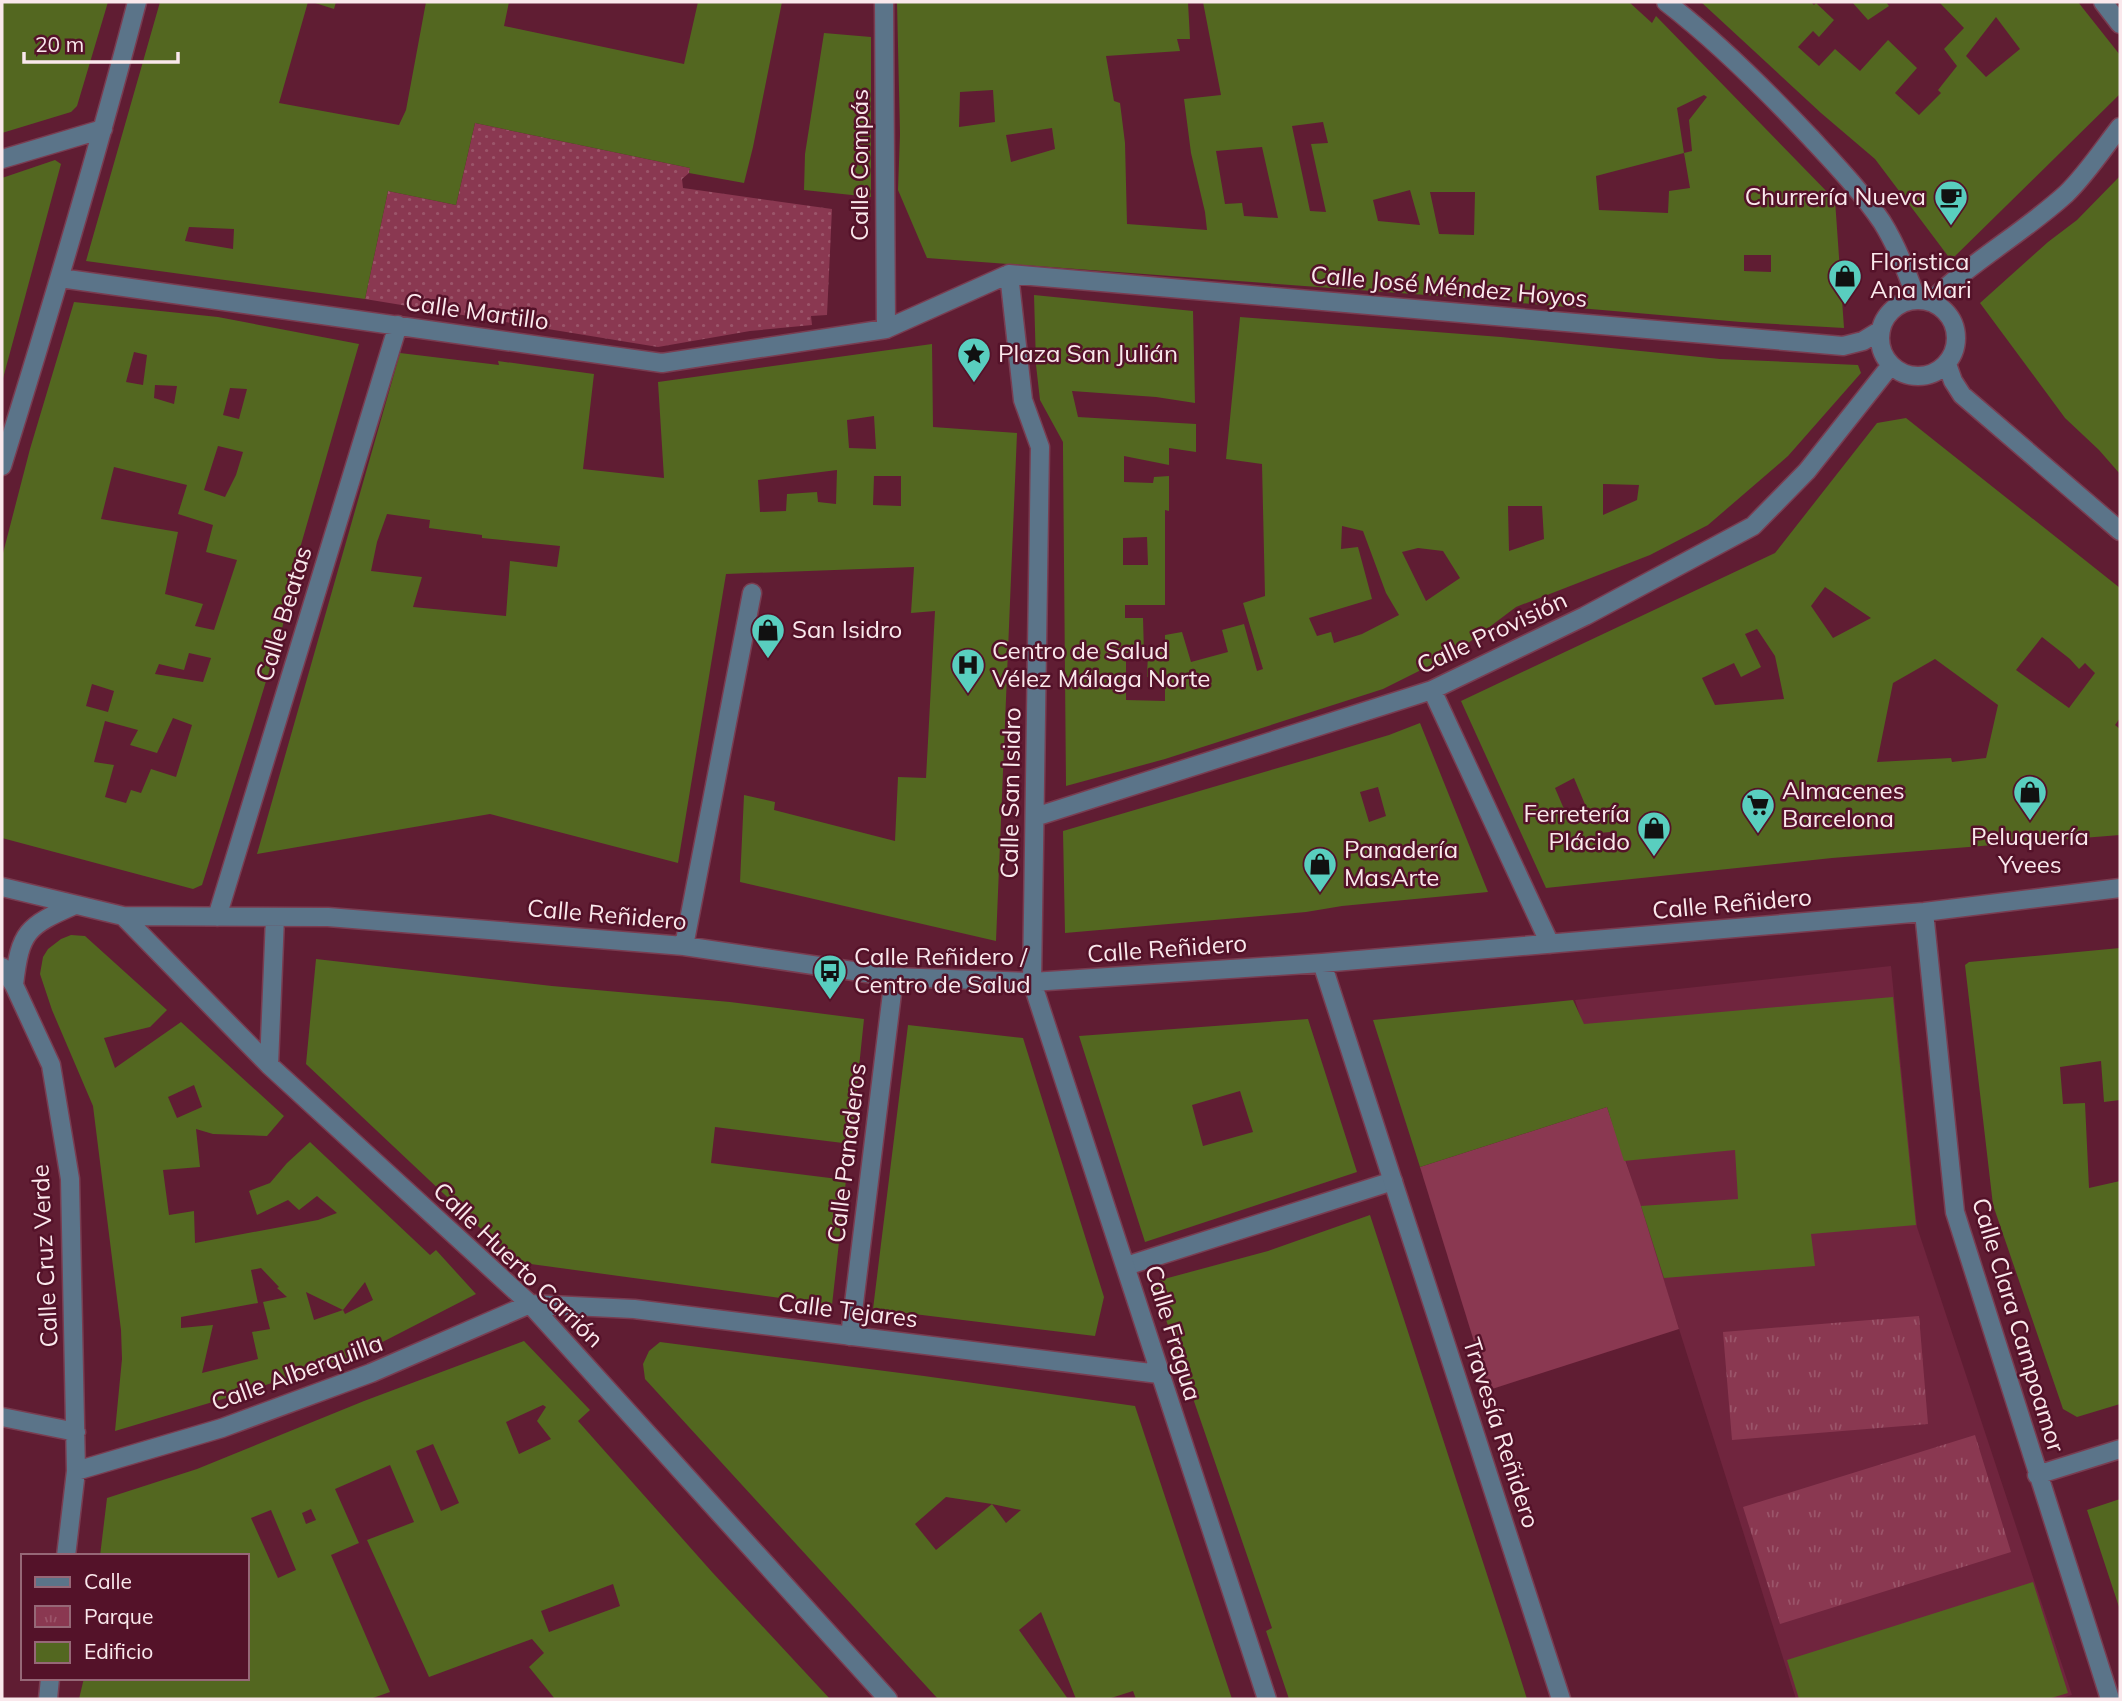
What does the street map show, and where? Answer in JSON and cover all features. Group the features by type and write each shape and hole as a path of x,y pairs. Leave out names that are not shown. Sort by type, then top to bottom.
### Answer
{"street":[{"path":"2,466 60,278 137,2"},
{"name":"Calle Compás","path":"884,2 886,329"},
{"path":"1666,2 1731,57 1850,180 1882,223 1924,301"},
{"path":"2103,2 2120,24"},
{"path":"1924,301 2009,240 2067,193 2120,127"},
{"path":"2,159 103,129"},
{"path":"886,329 1009,274"},
{"name":"Calle José Méndez Hoyos","path":"1009,274 1843,346 1863,341 1881,330"},
{"name":"Calle San Isidro","path":"1009,274 1023,400 1041,447 1032,982"},
{"name":"Calle Martillo","path":"60,278 662,363 886,329"},
{"path":"1924,301 1941,307 1950,317 1957,341 1954,354 1938,372 1913,376 1901,373 1884,355 1880,343 1881,330 1894,308 1905,302 1924,301"},
{"name":"Calle Beatas","path":"217,917 398,325"},
{"path":"1947,364 1962,395 2120,531"},
{"name":"Calle Provisión","path":"1035,817 1432,690 1585,616 1753,526 1807,471 1891,365"},
{"path":"684,946 752,593"},
{"path":"1432,690 1550,944"},
{"name":"Calle Reñidero","path":"2,887 123,916 328,918 684,946 894,977 1032,982 1322,963 1924,912 2120,888"},
{"path":"14,985 17,957 26,935 41,919 75,905"},
{"name":"Calle Clara Campoamor","path":"1924,912 1955,1212 2110,1699"},
{"name":"Calle Huerto Carrión","path":"123,916 269,1065 530,1304 888,1699"},
{"path":"269,1065 275,917"},
{"name":"Travesía Reñidero","path":"1322,963 1562,1699"},
{"name":"Calle Cruz Verde","path":"2,967 14,985 51,1065 70,1179 76,1471 66,1554"},
{"name":"Calle Panaderos","path":"850,1336 894,977"},
{"name":"Calle Fragua","path":"1032,982 1267,1699"},
{"path":"1126,1266 1393,1181"},
{"name":"Calle Tejares","path":"530,1304 634,1309 1159,1374"},
{"name":"Calle Alberquilla","path":"76,1471 222,1428 371,1373 530,1304"},
{"path":"2,1417 76,1432"},
{"path":"2037,1475 2120,1448"},
{"path":"48,1699 50,1680"}],"shaded area":[{"path":"1891,966 1917,1227 2072,1695 2058,1699 1796,1699 1575,1000"}],"green space":[{"path":"475,123 690,168 689,173 682,179 683,188 832,209 827,315 811,316 812,325 750,331 658,347 365,299 388,191 456,205"},
{"path":"1607,1107 1679,1329 1489,1390 1420,1167"},
{"path":"1919,1316 1928,1424 1732,1440 1723,1332"},
{"path":"1975,1435 2011,1552 1780,1624 1743,1507"}],"building":[{"path":"2,2 108,2 77,106 71,112 2,133"},
{"path":"160,2 308,2 279,103 399,125 406,110 426,2 509,2 504,26 684,64 698,2 782,2 744,183 689,173 690,168 475,123 456,205 388,191 365,299 86,261","holes":["189,227 234,229 233,249 185,241"]},
{"path":"312,2 336,2 334,9"},
{"path":"897,2 1188,2 1190,39 1177,39 1180,51 1106,56 1114,101 1120,103 1125,143 1127,224 1207,230 1191,153 1184,99 1221,95 1203,2 1629,2 1652,23 1656,16 1835,200 1844,328 927,258 898,190 900,134","holes":["993,90 995,122 959,127 960,92","1704,95 1707,97 1689,120 1692,151 1684,153 1677,108","1323,122 1328,143 1311,144 1326,212 1310,211 1292,126","1052,128 1055,149 1011,162 1006,135","1262,147 1278,218 1244,216 1242,203 1225,204 1216,151","1684,153 1690,188 1669,191 1668,213 1599,210 1596,176","1410,190 1420,225 1378,221 1373,200","1430,192 1475,192 1474,235 1439,234","1744,255 1771,255 1771,272 1744,271"]},
{"path":"1701,2 1816,3 1834,20 1819,37 1813,31 1798,47 1819,66 1835,49 1860,71 1888,40 1917,68 1895,93 1919,115 1941,93 1938,90 1957,66 1944,49 1964,28 1939,2 2078,2 2120,55 2120,94 1951,260 1875,159","holes":["1996,17 2020,49 1986,77 1966,56"]},
{"path":"1852,2 1886,2 1889,6 1868,20"},
{"path":"824,33 871,37 871,197 804,190 805,154"},
{"path":"55,160 61,164 2,382 2,178"},
{"path":"2120,176 2120,474 2065,418 1980,303 2048,242 2077,220"},
{"path":"1034,295 1193,311 1195,403 1156,397 1072,391 1078,417 1196,424 1196,452 1169,448 1169,465 1124,456 1124,482 1153,483 1154,477 1169,476 1169,511 1165,510 1165,605 1125,605 1125,618 1143,618 1144,653 1126,653 1126,700 1165,701 1165,676 1147,677 1148,652 1165,652 1165,635 1182,632 1191,662 1228,652 1222,630 1244,624 1257,671 1263,669 1243,603 1265,596 1262,464 1226,459 1240,317 1501,337 1720,359 1858,365 1861,373 1788,456 1708,525 1650,555 1516,607 1455,653 1383,689 1165,759 1066,786 1063,442 1040,400","holes":["1603,484 1639,485 1637,500 1603,515","1508,506 1542,506 1544,539 1509,551","1342,526 1363,531 1386,593 1399,615 1362,634 1334,643 1331,632 1317,636 1309,618 1372,599 1358,547 1341,549","1147,537 1148,565 1123,565 1123,538","1418,548 1443,551 1460,578 1426,601 1402,552"]},
{"path":"74,302 218,317 359,344 296,562 282,629 202,885 193,889 2,838 2,557 30,449","holes":["134,352 147,355 143,385 126,382","155,385 177,386 174,404 154,398","230,388 247,389 239,419 223,415","218,446 243,452 225,497 204,490","114,467 187,485 178,514 213,525 206,552 237,560 214,630 195,626 203,604 165,594 178,532 101,519","189,653 211,658 203,682 155,674 159,664 184,670","92,684 114,691 108,712 86,706","173,718 192,725 176,777 151,769 141,793 131,790 126,803 105,797 114,765 94,762 105,721 138,730 130,745 157,753"]},
{"path":"932,344 933,427 1017,433 996,941 740,882 744,795 775,802 774,810 895,841 898,777 926,778 935,611 911,613 914,567 726,574 678,863 490,814 257,854 400,353 499,365 498,361 594,374 583,469 664,478 658,382","holes":["874,416 876,449 849,448 847,420","837,470 836,504 818,502 817,492 787,494 786,511 760,512 758,480","874,476 901,476 901,506 873,505","387,514 430,520 429,528 482,535 482,538 560,546 557,567 510,561 506,616 413,607 422,577 371,571"]},
{"path":"1906,418 2120,588 2120,718 2115,725 2120,729 2120,835 1832,858 1546,888 1461,701 1775,553 1877,423","holes":["1825,587 1871,618 1833,638 1811,606","1757,629 1775,656 1784,699 1715,705 1702,678 1734,663 1741,677 1761,667 1745,634","2042,637 2079,669 2085,663 2095,673 2069,708 2016,670","1935,659 1998,705 1986,758 1952,762 1951,758 1877,762 1893,683","1574,778 1589,814 1570,823 1555,788","1611,832 1617,845 1605,849 1598,833"]},
{"path":"1420,723 1488,892 1306,912 1065,933 1063,831 1389,735","holes":["1378,787 1386,816 1369,822 1360,792"]},
{"path":"71,935 85,936 167,1010 150,1027 104,1038 115,1068 181,1022 284,1116 267,1136 213,1134 196,1129 200,1167 163,1170 169,1215 194,1211 195,1243 318,1220 337,1213 317,1196 299,1210 288,1200 257,1215 249,1191 270,1183 310,1142 430,1255 436,1250 476,1294 363,1352 233,1396 115,1431 122,1359 121,1330 93,1106 52,1010 40,974 43,957 48,949","holes":["194,1085 202,1107 177,1118 168,1097","261,1268 287,1297 263,1302 270,1329 252,1332 258,1359 202,1373 213,1325 181,1328 181,1317 258,1303 251,1270","365,1282 373,1300 345,1314 343,1310","306,1292 343,1310 314,1320"]},
{"path":"2120,948 2120,1100 2104,1102 2101,1061 2060,1067 2063,1104 2085,1103 2089,1188 2120,1181 2120,1404 2077,1417 2063,1409 1993,1205 1965,965 1969,962"},
{"path":"316,959 552,986 730,1002 864,1019 851,1144 715,1127 711,1163 846,1180 832,1305 516,1262 306,1064"},
{"path":"1893,997 1916,1225 1811,1234 1815,1266 1664,1278 1641,1206 1738,1199 1735,1150 1624,1161 1607,1107 1420,1167 1373,1020 1573,1000 1584,1024"},
{"path":"1308,1019 1357,1172 1145,1242 1079,1036","holes":["1240,1091 1253,1132 1203,1146 1192,1105"]},
{"path":"908,1025 1023,1038 1104,1297 1095,1336 873,1309"},
{"path":"1370,1215 1527,1699 1289,1699 1266,1631 1272,1628 1153,1282 1268,1251"},
{"path":"524,1341 590,1410 578,1421 712,1572 830,1699 555,1699 529,1667 544,1653 532,1639 429,1677 367,1540 414,1522 390,1465 335,1489 359,1543 331,1555 390,1692 370,1699 79,1699 84,1680 248,1680 248,1554 100,1554 107,1498 197,1469 364,1401","holes":["543,1405 546,1407 537,1421 551,1439 519,1454 506,1422","433,1444 459,1503 441,1511 416,1451","311,1509 316,1520 306,1524 302,1513","271,1510 296,1570 278,1578 251,1518","613,1584 620,1606 549,1632 541,1611"]},
{"path":"660,1342 1135,1406 1232,1699 1136,1699 1133,1691 1108,1699 1076,1699 1041,1612 1019,1630 1068,1699 938,1699 645,1379 643,1364 649,1351","holes":["946,1497 992,1504 936,1550 915,1524","992,1504 1021,1510 1006,1523"]},
{"path":"2120,1499 2120,1610 2087,1510"},
{"path":"2033,1582 2068,1693 2048,1699 1799,1699 1787,1660"}],"place":[{"name":"Churrería Nueva","path":"1951,227"},
{"name":"Floristica Ana Mari","path":"1845,306"},
{"name":"Plaza San Julián","path":"974,384"},
{"name":"San Isidro","path":"768,660"},
{"name":"Centro de Salud Vélez Málaga Norte","path":"968,695"},
{"name":"Peluquería Yvees","path":"2030,822"},
{"name":"Almacenes Barcelona","path":"1758,835"},
{"name":"Ferretería Plácido","path":"1654,858"},
{"name":"Panadería MasArte","path":"1320,894"},
{"name":"Calle Reñidero / Centro de Salud","path":"830,1001"}]}
